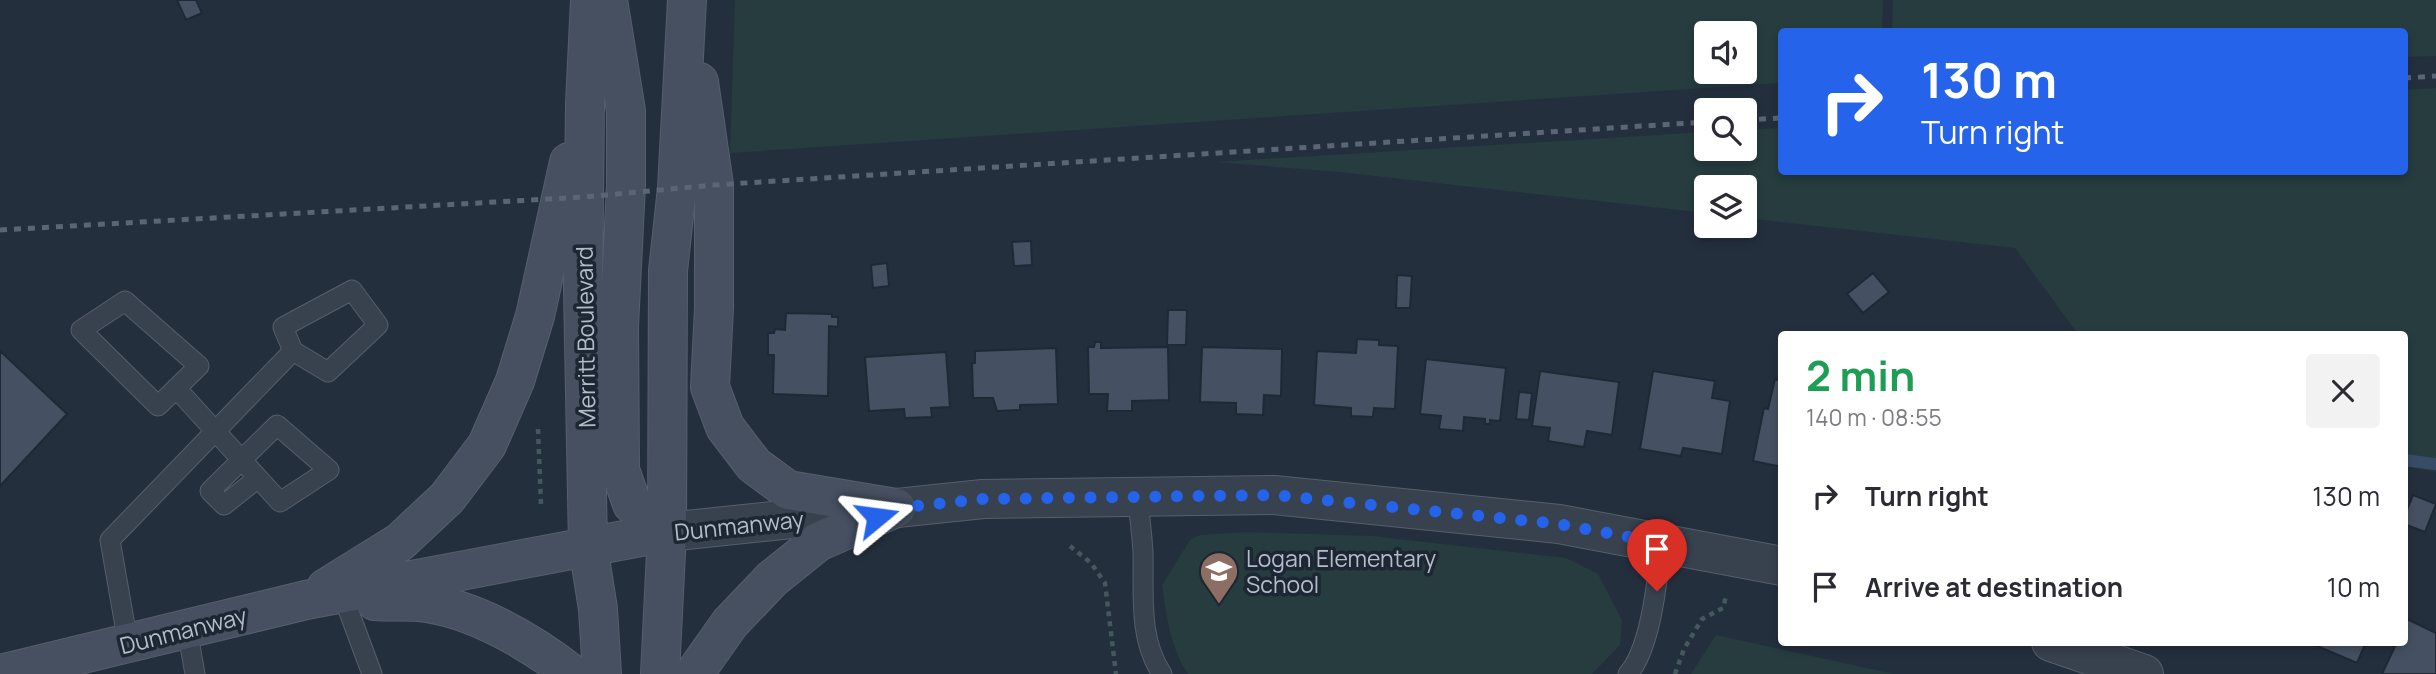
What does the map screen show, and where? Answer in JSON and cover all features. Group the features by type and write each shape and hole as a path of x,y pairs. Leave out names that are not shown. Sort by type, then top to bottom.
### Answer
{"main road":[{"name":"Merritt Boulevard","path":"590,0 584,104 583,290 587,546 598,609 602,674"},
{"path":"608,0 626,111 626,185 619,327 621,470 632,504 667,532"},
{"path":"660,674 667,532 668,271 677,188 687,0"},
{"path":"687,0 714,185 714,308 710,387 723,423 754,465 788,490 896,508"},
{"path":"306,600 400,542 447,498 487,445 515,381 535,316 560,198 584,104"},
{"path":"694,674 730,623 772,579 818,542 896,508"},
{"name":"Dunmanway","path":"0,674 53,668 128,643 306,600 667,532"},
{"path":"306,600 420,602 461,612 528,643 572,674"}],"street":[{"name":"Dunmanway","path":"667,532 983,499 1274,495 1559,524 1778,565"},
{"path":"2062,646 2144,674"}],"lane":[{"path":"352,290 378,325 328,372 293,351 283,327 352,290"},
{"path":"125,301 198,366 176,388 158,406 81,330 125,301"},
{"path":"128,643 110,540 293,351"},
{"path":"176,388 242,460 258,478 279,502 329,470 277,425 242,460 210,491 224,505 258,478"},
{"path":"1138,497 1143,547 1144,632 1156,666 1162,674"},
{"path":"1628,674 1637,663 1657,591 1661,543"},
{"path":"345,601 372,674"},
{"path":"187,629 195,674"}],"path":[{"path":"524,428 538,429 541,505"},
{"path":"1070,546 1091,563 1105,583 1116,674"},
{"path":"1675,674 1684,649 1702,619 1723,608 1727,592"}],"green space":[{"path":"735,0 1883,0 1882,28 1778,28 1778,83 730,153"},
{"path":"1893,0 2436,0 2436,56 2408,57 2408,28 1892,28"},
{"path":"2436,88 2436,472 2408,467 2408,331 2076,331 2015,248 1757,219 1757,175 1694,175 1694,212 1339,172 1216,162 1694,133 1694,161 1757,161 1757,129 1778,128 1778,175 2408,175 2408,90"},
{"path":"1247,532 1372,536 1566,558 1598,574 1622,620 1620,645 1592,674 1188,674 1173,643 1162,585 1190,540 1200,535"},
{"path":"1716,635 1894,674 1691,674"}],"building":[{"path":"177,0 196,0 202,13 186,20"},
{"path":"1031,241 1032,265 1014,266 1012,242"},
{"path":"887,263 889,286 873,288 871,265"},
{"path":"1873,273 1889,292 1863,313 1847,294"},
{"path":"1397,275 1412,276 1410,308 1396,308"},
{"path":"1168,310 1187,310 1186,345 1167,345"},
{"path":"786,313 832,314 832,317 838,317 838,327 829,326 828,396 773,394 774,355 768,355 768,333 774,333 775,329 785,330"},
{"path":"1357,339 1379,340 1379,345 1398,346 1395,409 1374,408 1373,417 1351,416 1351,408 1314,405 1317,351 1356,353"},
{"path":"1095,342 1101,342 1101,348 1168,347 1169,400 1132,401 1132,411 1107,411 1108,394 1089,394 1088,347 1094,347"},
{"path":"1202,347 1282,349 1281,396 1264,395 1263,415 1236,414 1236,403 1200,402"},
{"path":"1056,348 1058,404 1020,405 1020,410 997,411 993,398 973,398 972,363 975,363 975,351"},
{"path":"0,351 67,414 0,486"},
{"path":"946,352 950,407 931,408 932,417 905,418 904,409 869,411 865,357"},
{"path":"1426,359 1506,368 1500,421 1490,420 1490,424 1485,424 1485,419 1464,417 1463,431 1439,429 1441,416 1420,414"},
{"path":"1540,371 1619,382 1612,435 1587,431 1584,447 1548,441 1550,428 1532,426"},
{"path":"1653,371 1715,381 1712,398 1730,401 1722,454 1683,448 1681,456 1640,449"},
{"path":"1775,379 1778,380 1778,466 1753,461 1764,408 1768,409"},
{"path":"1519,392 1532,393 1529,420 1516,419"},
{"path":"2413,495 2436,504 2425,532 2408,526 2408,507"},
{"path":"2408,619 2436,633 2436,674 2382,674 2395,646 2408,646"},
{"path":"2317,646 2364,646 2357,663"}],"waterway":[{"path":"2408,460 2436,464"}],"railway":[{"path":"2408,78 2436,76"},
{"path":"1757,119 1778,118"},
{"path":"0,230 584,197 714,185 1694,123"}],"place":[{"name":"Logan Elementary School","path":"1219,605"}],"route":[{"path":"877,517 896,508 983,499 1274,495 1559,524 1661,543 1657,591"}]}
